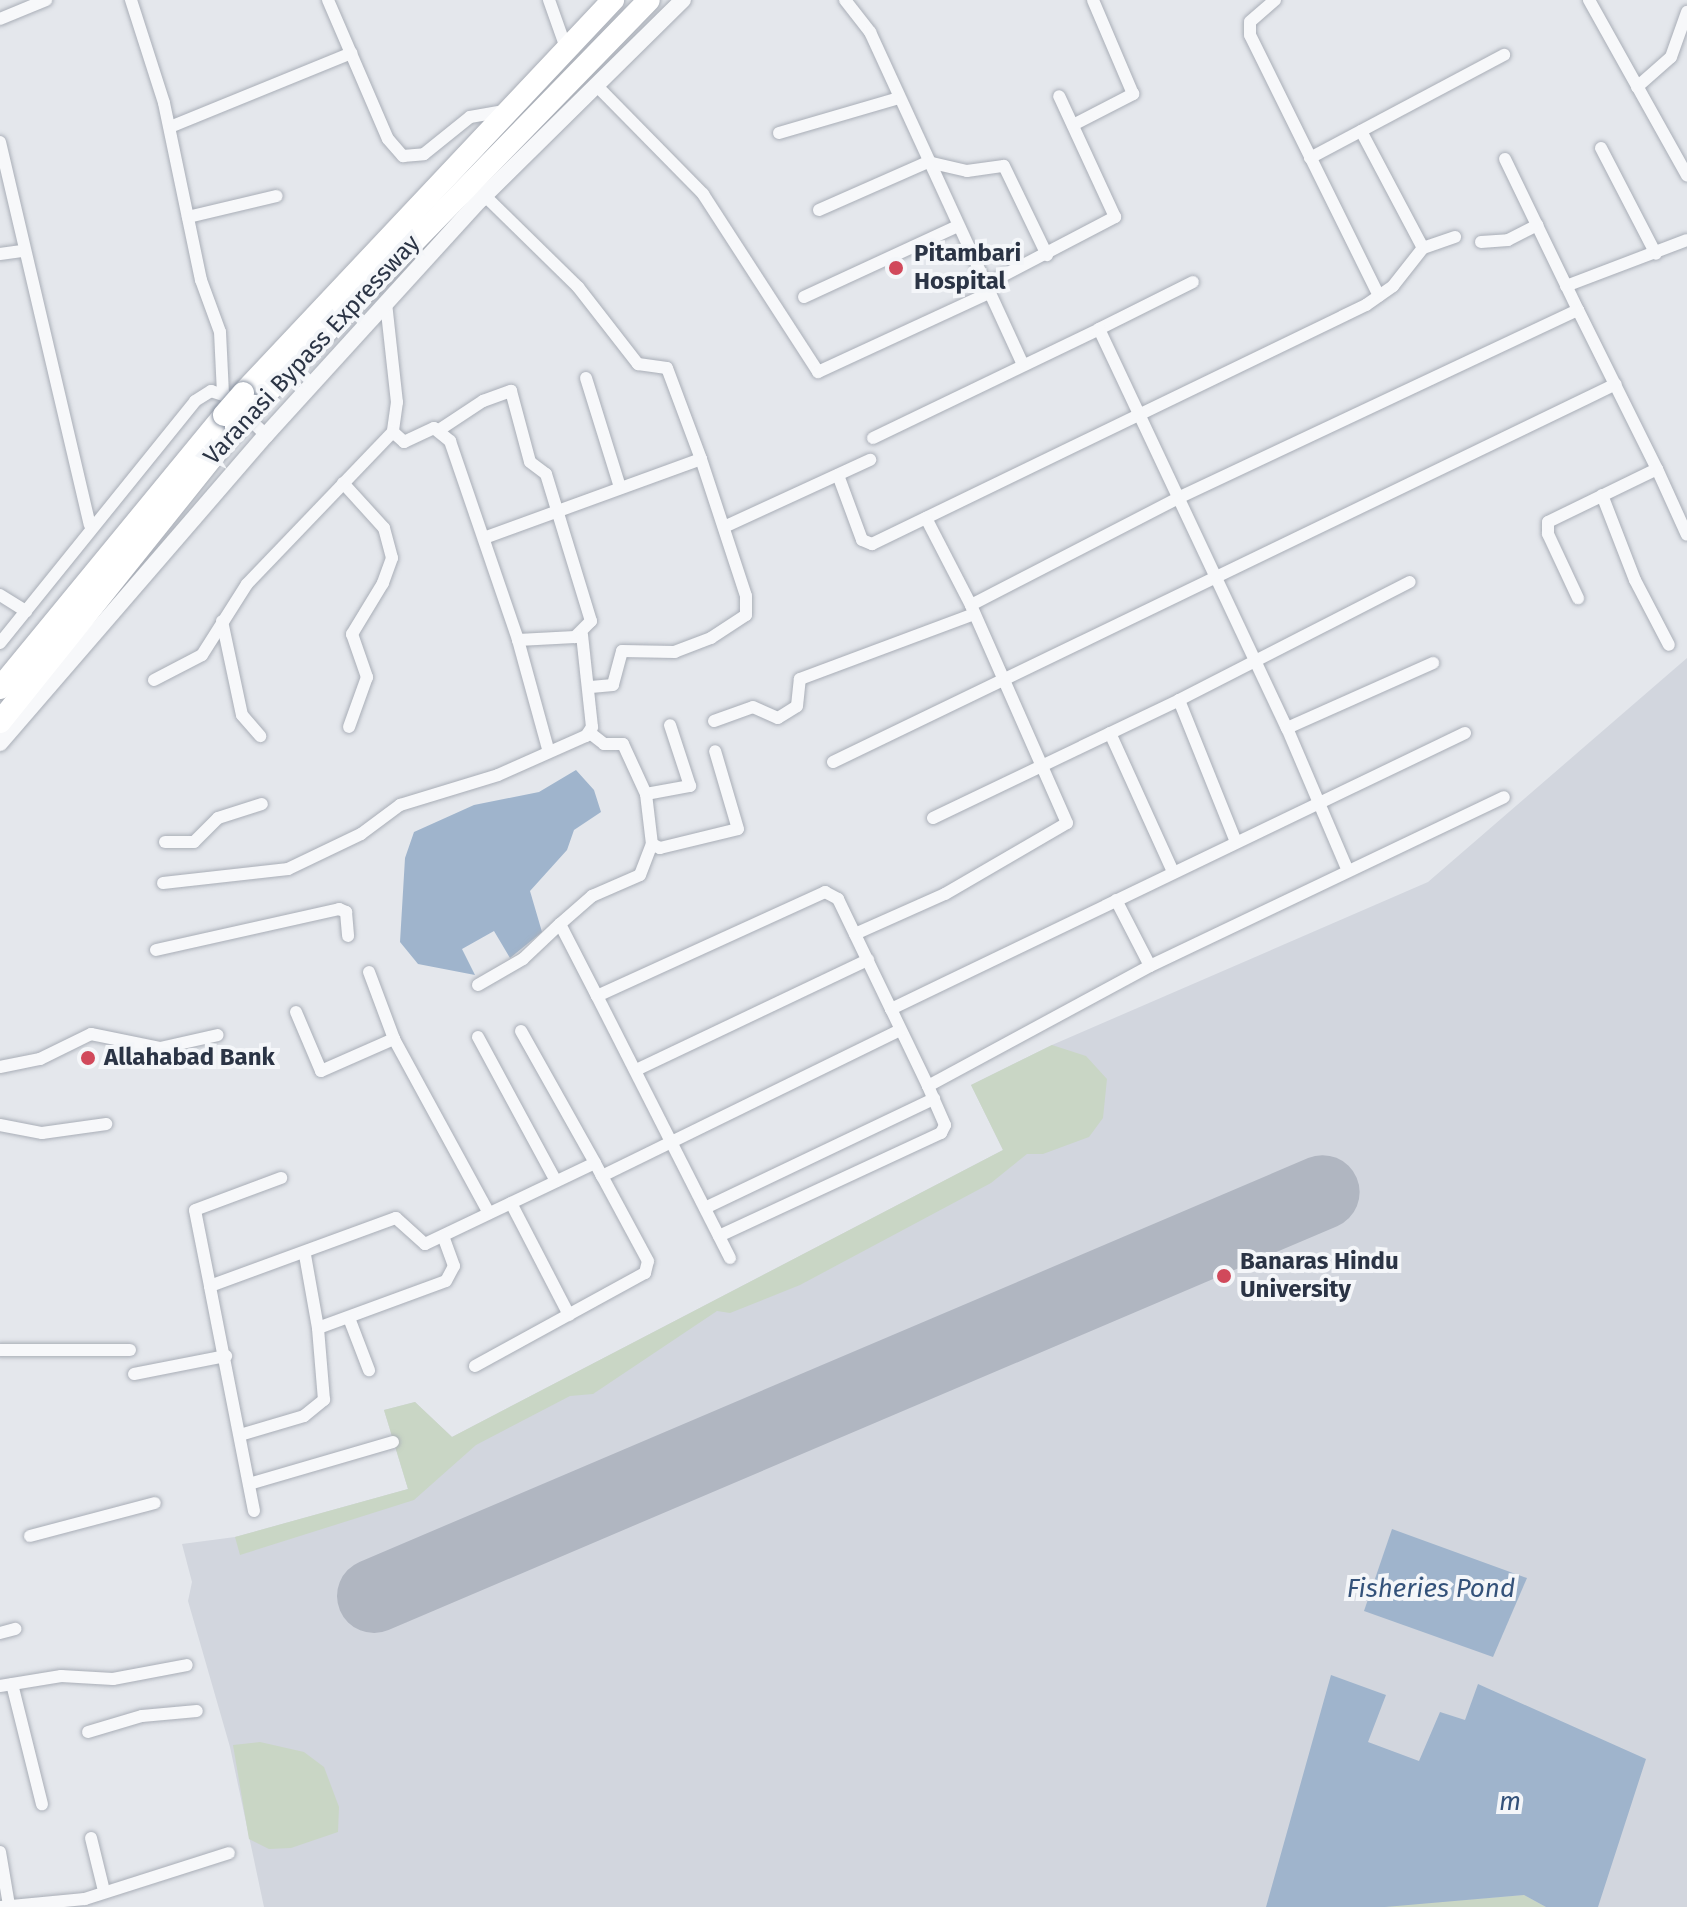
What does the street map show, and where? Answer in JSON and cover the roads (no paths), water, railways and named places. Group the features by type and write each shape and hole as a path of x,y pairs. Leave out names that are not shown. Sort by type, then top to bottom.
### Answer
{"highway":[{"name":"Varanasi Bypass Expressway","path":"0,688 236,407 613,0"},
{"name":"Varanasi Bypass Expressway","path":"0,722 236,407 649,0"}],"street":[{"path":"0,19 46,0"},
{"path":"131,0 170,127 188,217 225,353 236,407"},
{"path":"328,0 388,139 403,156 424,154 470,117 508,111"},
{"path":"549,0 566,48"},
{"path":"0,743 266,435 484,195 683,0"},
{"path":"845,0 870,32 1022,363"},
{"path":"1073,125 1133,94 1093,0"},
{"path":"1286,0 1275,0 1248,28 1379,296"},
{"path":"1589,0 1687,175"},
{"path":"1637,87 1671,57 1687,12"},
{"path":"170,127 351,53"},
{"path":"1310,158 1504,55"},
{"path":"596,85 703,194 818,372 987,289 1115,217 1059,96"},
{"path":"779,133 899,98"},
{"path":"1361,131 1423,248"},
{"path":"0,142 22,251 90,525"},
{"path":"1601,148 1656,254"},
{"path":"1505,159 1687,535"},
{"path":"819,210 928,162 967,171 1009,169 1047,255"},
{"path":"484,195 578,287 638,364 667,368 724,527 746,615 711,638 675,652 622,651 613,685 588,687"},
{"path":"188,217 277,196"},
{"path":"1481,242 1508,240 1537,225"},
{"path":"804,297 958,226"},
{"path":"838,475 867,544 1141,414 1379,296 1407,272 1423,248 1455,237"},
{"path":"1566,286 1687,240"},
{"path":"0,254 22,251"},
{"path":"873,438 1193,282"},
{"path":"154,680 202,655 253,578 393,432 397,402 386,303"},
{"path":"714,721 753,707 778,718 797,706 800,679 973,610 1178,498 1578,310"},
{"path":"1099,329 1287,728 1348,871"},
{"path":"586,378 620,487"},
{"path":"833,762 1002,684 1215,574 1616,384"},
{"path":"393,432 404,442 439,430 483,401 511,391 530,462 546,474 592,613 582,635 590,733 604,744 623,744 646,794 652,844 640,875 592,896 538,948 478,985"},
{"path":"0,643 90,525 205,393 236,407 266,435"},
{"path":"439,430 450,441 484,538 518,640 548,749"},
{"path":"484,538 701,459"},
{"path":"724,527 870,460"},
{"path":"1578,598 1546,528 1554,518 1657,469"},
{"path":"343,483 384,528 392,558 383,583 352,634 367,677 349,727"},
{"path":"1602,495 1635,580 1669,645"},
{"path":"855,934 945,894 1064,828 1065,815 1002,684 973,610 926,518"},
{"path":"933,818 1179,700 1410,582"},
{"path":"0,595 26,611"},
{"path":"222,621 242,715 260,736"},
{"path":"518,640 582,635"},
{"path":"1287,728 1433,663"},
{"path":"1179,700 1236,842"},
{"path":"646,794 690,786 670,725"},
{"path":"163,883 288,869 361,834 400,805 498,775 548,749 590,733"},
{"path":"1110,733 1173,872"},
{"path":"891,1009 1465,733"},
{"path":"652,844 660,848 738,829 715,751"},
{"path":"928,1086 1150,966 1504,797"},
{"path":"165,842 194,842 218,818 262,804"},
{"path":"597,996 825,892 838,899 945,1125 941,1133 719,1236"},
{"path":"1116,900 1150,966"},
{"path":"156,950 339,909 346,912 348,936"},
{"path":"560,924 730,1258"},
{"path":"636,1070 868,960"},
{"path":"369,972 394,1039 489,1213"},
{"path":"296,1012 321,1071 394,1039"},
{"path":"602,1176 900,1030"},
{"path":"475,1366 649,1267 521,1031"},
{"path":"0,1067 40,1059 91,1034 160,1048 218,1035"},
{"path":"478,1037 556,1181"},
{"path":"705,1208 934,1099"},
{"path":"0,1125 42,1133 106,1124"},
{"path":"210,1286 305,1255 396,1218 403,1220 418,1243 443,1236 595,1163"},
{"path":"254,1511 195,1210 281,1178"},
{"path":"511,1203 569,1315"},
{"path":"318,1328 446,1281 454,1266 443,1236"},
{"path":"240,1435 304,1416 324,1400 318,1328 305,1255"},
{"path":"349,1318 369,1370"},
{"path":"0,1350 130,1350"},
{"path":"134,1374 226,1356"},
{"path":"249,1484 393,1442"},
{"path":"30,1536 155,1503"},
{"path":"0,1633 15,1629"},
{"path":"42,1804 6,1685 61,1676 113,1679 187,1665"},
{"path":"88,1732 142,1716 197,1711"},
{"path":"91,1838 104,1891"},
{"path":"0,1852 5,1906 46,1906 229,1853"}],"water":[{"path":"576,770 594,790 601,812 574,830 567,850 530,891 542,932 510,958 494,931 462,949 475,975 418,964 400,942 405,858 414,832 474,805 539,792"},
{"name":"Fisheries Pond","path":"1392,1529 1527,1578 1493,1657 1364,1611"},
{"name":"m","path":"1331,1675 1386,1695 1368,1742 1419,1761 1440,1712 1465,1720 1478,1684 1646,1759 1598,1907 1546,1907 1524,1895 1385,1907 1266,1907"}],"place":[{"name":"Pitambari Hospital","path":"896,268"},
{"name":"Allahabad Bank","path":"88,1058"},
{"name":"Banaras Hindu University","path":"1224,1276"}]}
